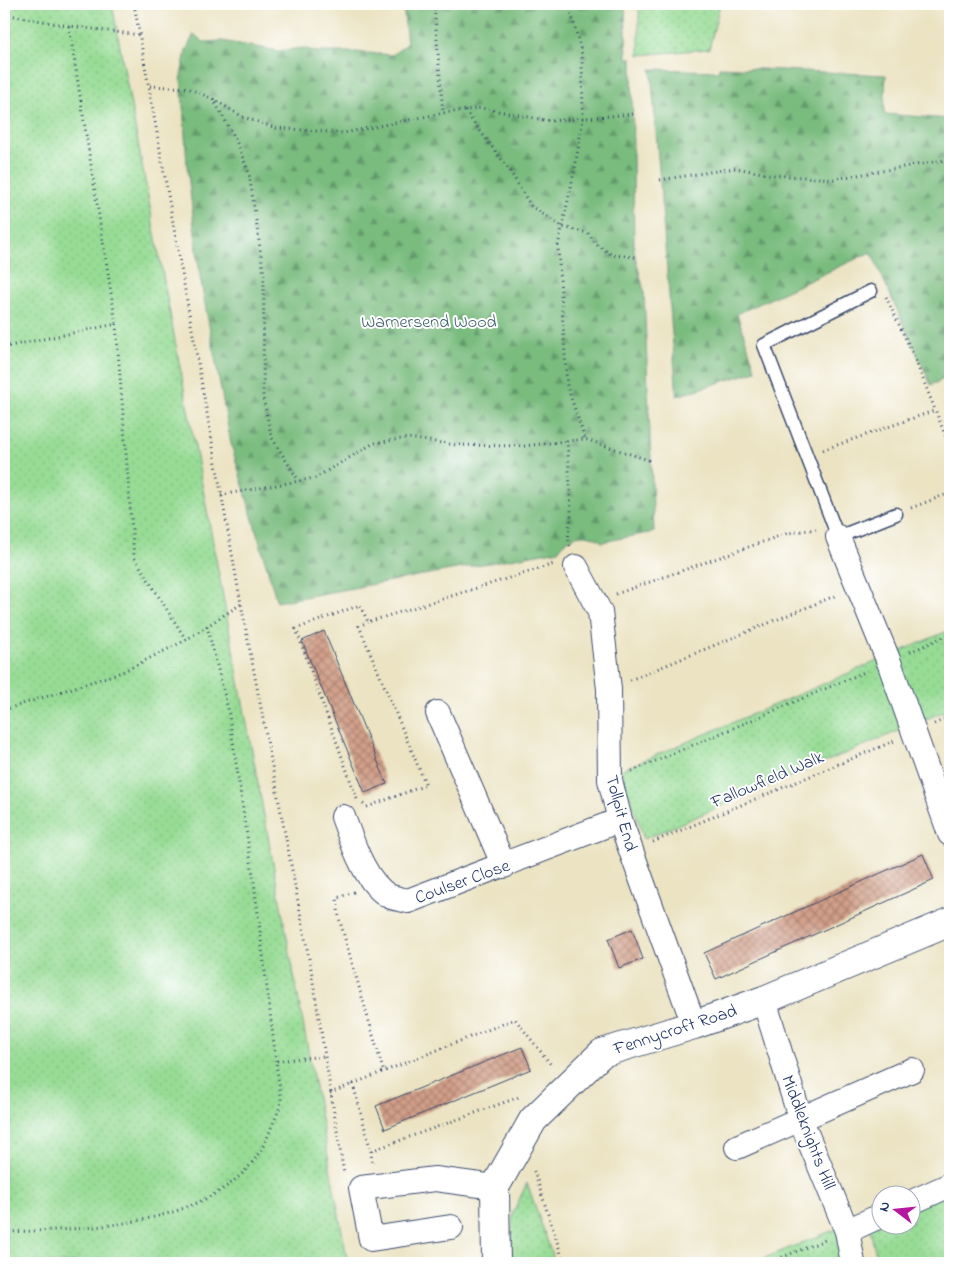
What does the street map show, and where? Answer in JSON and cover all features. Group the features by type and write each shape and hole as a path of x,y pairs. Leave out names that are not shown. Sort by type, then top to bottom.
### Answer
{"street":[{"path":"836,532 889,662 950,834"},
{"name":"Tollpit End","path":"575,562 600,612 609,689 610,780 620,820 694,1025"},
{"path":"438,713 504,866"},
{"name":"Coulser Close","path":"351,809 358,854 376,885 390,896 408,901 504,866 620,820"},
{"name":"Fennycroft Road","path":"495,1187 533,1120 602,1053 694,1025 764,1000 950,922"},
{"name":"Middleknights Hill","path":"764,1000 801,1121 847,1231 853,1263"},
{"path":"738,1147 801,1121 912,1070"},
{"path":"451,1227 370,1239 361,1188 435,1179 495,1187 496,1263"},
{"path":"922,1198 950,1185"},
{"path":"847,1231 872,1220"}],"lane":[{"path":"871,290 764,345 836,532 896,514"}],"path":[{"path":"134,4 241,604 311,969 345,1178"},
{"path":"434,4 443,113"},
{"path":"569,4 582,55 582,119 574,173 558,246 567,386 585,439"},
{"path":"4,14 69,26 140,35"},
{"path":"69,26 116,324 134,557 186,640"},
{"path":"150,86 188,88 213,99 243,118 276,128 344,133 443,113 482,108 550,121 632,114"},
{"path":"213,99 234,138 248,173 264,275 263,398 272,438 299,481"},
{"path":"464,110 508,168 531,206 562,227 588,234 598,245 612,255 636,257"},
{"path":"660,180 735,168 773,175 834,179 950,159"},
{"path":"871,290 880,286 912,352 950,447"},
{"path":"4,347 116,324"},
{"path":"806,456 936,410"},
{"path":"222,495 315,478 374,443 408,438 456,445 524,446 585,439 651,460"},
{"path":"368,622 360,605 296,629 351,809 367,807 426,785 359,626 575,562 567,535 570,518 570,479 567,441"},
{"path":"896,514 950,493"},
{"path":"596,602 788,532 836,532"},
{"path":"609,689 857,586"},
{"path":"4,710 122,672 186,640 241,604"},
{"path":"4,1232 53,1230 155,1218 208,1199 240,1176 264,1147 281,1101 254,882 228,709 207,626"},
{"path":"610,780 889,662 950,634"},
{"name":"Fallowfield Walk","path":"631,851 914,732"},
{"path":"376,885 337,898 339,918 384,1073"},
{"path":"330,1093 515,1019 568,1086"},
{"path":"276,1061 324,1056"},
{"path":"353,1084 371,1151 525,1095"},
{"path":"524,1136 564,1263"},
{"path":"768,1263 847,1231"}],"green space":[{"path":"4,4 112,4 348,1263 4,1263"},
{"name":"Warnersend Wood","path":"403,4 625,4 627,58 632,58 634,252 644,291 654,532 602,542 590,536 573,537 559,550 277,602 231,444 200,277 187,165 181,76 186,51 194,34 203,42 222,41 279,51 303,48 317,52 356,52 392,55 407,44"},
{"path":"639,4 720,4 709,49 639,55"},
{"path":"719,67 886,75 884,114 950,119 950,376 931,385 871,252 737,314 756,371 677,396 651,69 719,71"},
{"path":"950,630 950,709 644,839 621,770"},
{"path":"527,1183 555,1263 510,1263 513,1213"},
{"path":"950,1184 950,1263 878,1263 867,1218 872,1220 872,1234 922,1234 922,1196"},
{"path":"839,1228 845,1263 752,1263"}],"building":[{"path":"324,631 387,784 365,793 302,641"},
{"path":"923,854 934,880 716,979 704,953"},
{"path":"632,929 643,959 619,968 608,939"},
{"path":"522,1047 531,1069 385,1129 376,1106"}]}
